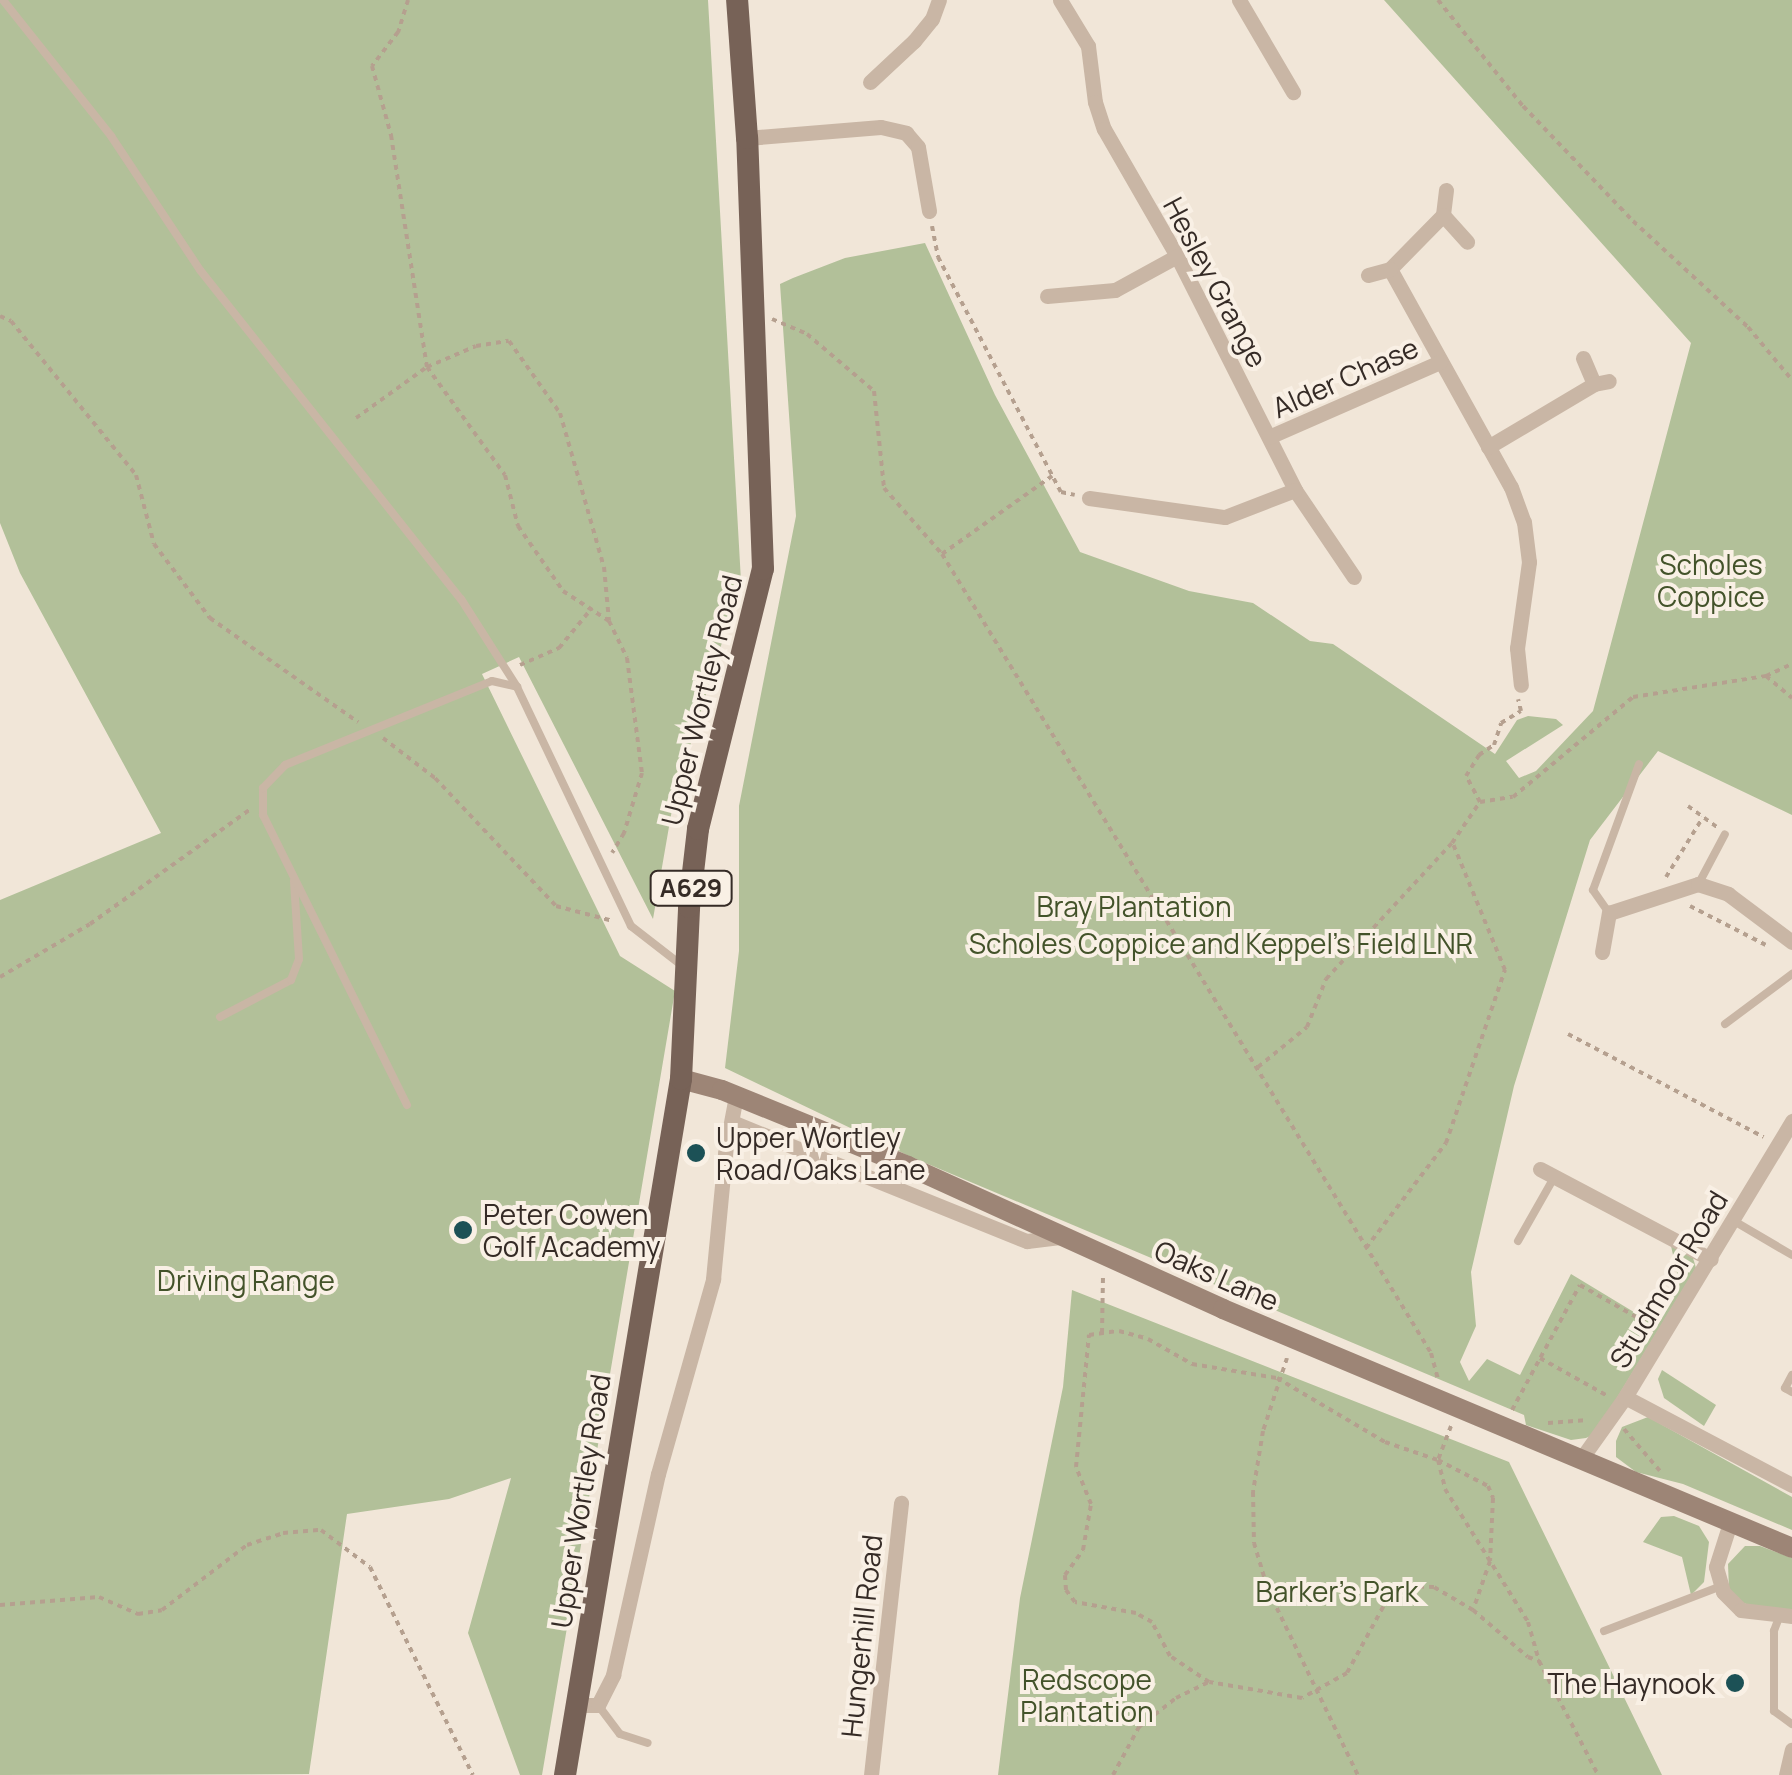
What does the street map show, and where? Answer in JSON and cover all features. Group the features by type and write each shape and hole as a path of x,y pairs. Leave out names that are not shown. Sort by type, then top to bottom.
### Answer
{"main road":[{"name":"Upper Wortley Road","path":"565,1775 587,1705 681,1079 698,829 763,570 748,138 736,0"}],"street":[{"path":"870,82 914,41 932,19 939,0"},
{"name":"Hesley Grange","path":"1060,0 1088,46 1095,102 1104,129 1177,256 1295,490 1354,577"},
{"path":"1239,0 1293,92"},
{"path":"748,138 881,128 906,133 918,147 928,211"},
{"path":"1368,275 1390,268 1443,215 1446,190"},
{"path":"1443,215 1466,242"},
{"path":"1047,296 1115,290 1177,256"},
{"path":"1390,268 1512,486 1524,522 1529,562 1517,648 1521,685"},
{"path":"1488,447 1601,383 1583,358"},
{"name":"Alder Chase","path":"1269,437 1440,362"},
{"path":"1090,498 1225,517 1295,490"},
{"path":"1602,952 1609,912 1698,884 1728,894 1792,942"},
{"name":"Oaks Lane","path":"681,1079 736,1096 1066,1236 1295,1340 1792,1548"},
{"name":"Upper Wortley Road","path":"587,1705 613,1675 658,1474 713,1279 736,1096"},
{"name":"Studmoor Road","path":"1580,1458 1623,1400 1792,1121"},
{"path":"732,1122 1027,1241 1066,1236"},
{"path":"1548,1173 1711,1259"},
{"path":"1623,1400 1792,1485"},
{"name":"Hungerhill Road","path":"871,1775 901,1503"},
{"path":"1730,1523 1716,1567 1721,1586 1741,1610 1786,1616"},
{"path":"1786,1775 1792,1750"}],"lane":[{"path":"4,0 111,136 200,270 461,599 517,687 632,926 687,969"},
{"path":"407,1105 294,877 260,801 263,788 285,766 492,681 517,687"},
{"path":"1609,912 1593,890 1639,764"},
{"path":"1698,884 1725,834"},
{"path":"220,1017 291,980 298,960 294,877"},
{"path":"1725,1024 1792,974"},
{"path":"1518,1241 1548,1173"},
{"path":"1734,1221 1792,1256"},
{"path":"1792,1375 1784,1388 1792,1392"},
{"path":"1604,1631 1721,1586"},
{"path":"1786,1616 1774,1631 1774,1711 1792,1724"},
{"path":"587,1705 620,1734 648,1744"}],"path":[{"path":"408,0 398,32 372,66 391,135 427,366 505,476 518,526 563,591 608,622 627,658 642,773 624,833 605,866"},
{"path":"1438,0 1523,106 1634,221 1748,328 1792,380"},
{"path":"928,211 938,256 1062,492 1090,498"},
{"path":"754,312 807,334 874,390 884,488 942,554 1430,1353 1451,1404 1438,1460 1445,1488 1528,1622 1539,1661 1598,1775"},
{"path":"0,316 11,321 136,474 154,544 210,618 435,778 556,906 632,926"},
{"path":"356,418 427,366 476,346 509,342 534,371 560,413 604,567 608,622"},
{"path":"942,554 1053,476"},
{"path":"506,671 559,648 592,608"},
{"path":"1256,1069 1307,1027 1326,979 1452,843 1480,802 1513,797 1633,698 1766,676 1792,664"},
{"path":"1766,676 1792,698"},
{"path":"1480,802 1466,776 1479,755 1494,745 1500,723 1521,711 1517,694 1521,685"},
{"path":"0,977 90,924 260,801"},
{"path":"1688,806 1725,834"},
{"path":"1652,900 1703,817"},
{"path":"1366,1248 1446,1144 1505,970 1452,843"},
{"path":"1670,895 1774,950"},
{"path":"1568,1034 1778,1145"},
{"path":"1102,1333 1104,1254"},
{"path":"1503,1426 1580,1285 1665,1333"},
{"path":"1473,1610 1490,1561 1492,1498 1488,1486 1438,1460 1384,1442 1277,1378 1208,1368 1148,1338 1119,1331 1089,1334 1076,1467 1091,1504 1083,1550 1065,1575 1066,1590 1076,1602 1136,1612 1152,1622 1170,1656 1209,1682 1302,1698 1348,1673 1388,1598 1409,1586 1434,1586 1473,1610 1528,1657 1539,1661"},
{"path":"1295,1340 1277,1378 1253,1492 1254,1544 1268,1590 1358,1775"},
{"path":"1540,1358 1623,1400"},
{"path":"1545,1423 1610,1418 1666,1478 1666,1496"},
{"path":"0,1605 99,1597 138,1614 162,1610 247,1546 283,1532 321,1530 370,1566 474,1775"},
{"path":"1113,1775 1139,1727 1176,1698 1209,1682"}],"green space":[{"name":"Driving Range","path":"0,0 708,0 741,581 674,798 653,919 519,657 482,674 620,956 675,991 542,1775 520,1775 468,1633 511,1478 449,1499 347,1514 309,1774 0,1775 0,900 161,833 20,573 0,523"},
{"name":"Scholes Coppice and Keppel's Field LNR","path":"1384,0 1792,0 1792,815 1658,751 1590,840 1514,1086 1471,1272 1476,1326 1460,1362 1469,1381 1487,1359 1520,1375 1571,1274 1647,1320 1673,1291 1678,1277 1671,1246 1693,1258 1696,1268 1595,1434 1586,1438 1571,1440 1526,1425 1524,1415 909,1156 725,1068 739,951 739,806 796,516 780,284 793,278 845,258 925,243 995,395 1080,552 1189,591 1253,603 1310,641 1333,644 1495,754 1517,720 1528,716 1556,719 1563,725 1506,761 1519,778 1536,771 1593,711 1691,343"},
{"name":"Barker's Park","path":"1072,1290 1509,1462 1662,1775 998,1775 1020,1598 1063,1387"},
{"path":"1662,1370 1716,1405 1704,1426 1664,1398 1658,1379"},
{"path":"1648,1417 1792,1497 1792,1530 1683,1484 1636,1472 1616,1457 1616,1441 1622,1427"},
{"path":"1674,1516 1699,1526 1709,1542 1704,1582 1691,1595 1682,1557 1643,1542 1661,1517"},
{"path":"1745,1546 1760,1546 1792,1558 1792,1610 1753,1607 1739,1601 1729,1590 1728,1564"}],"place":[{"name":"Upper Wortley Road/Oaks Lane","path":"696,1153"},
{"name":"Peter Cowen Golf Academy","path":"463,1230"},
{"name":"The Haynook","path":"1735,1683"}],"park label":[{"name":"Scholes Coppice","path":"1711,580"},
{"name":"Bray Plantation","path":"1134,906"},
{"name":"Redscope Plantation","path":"1087,1695"}]}
